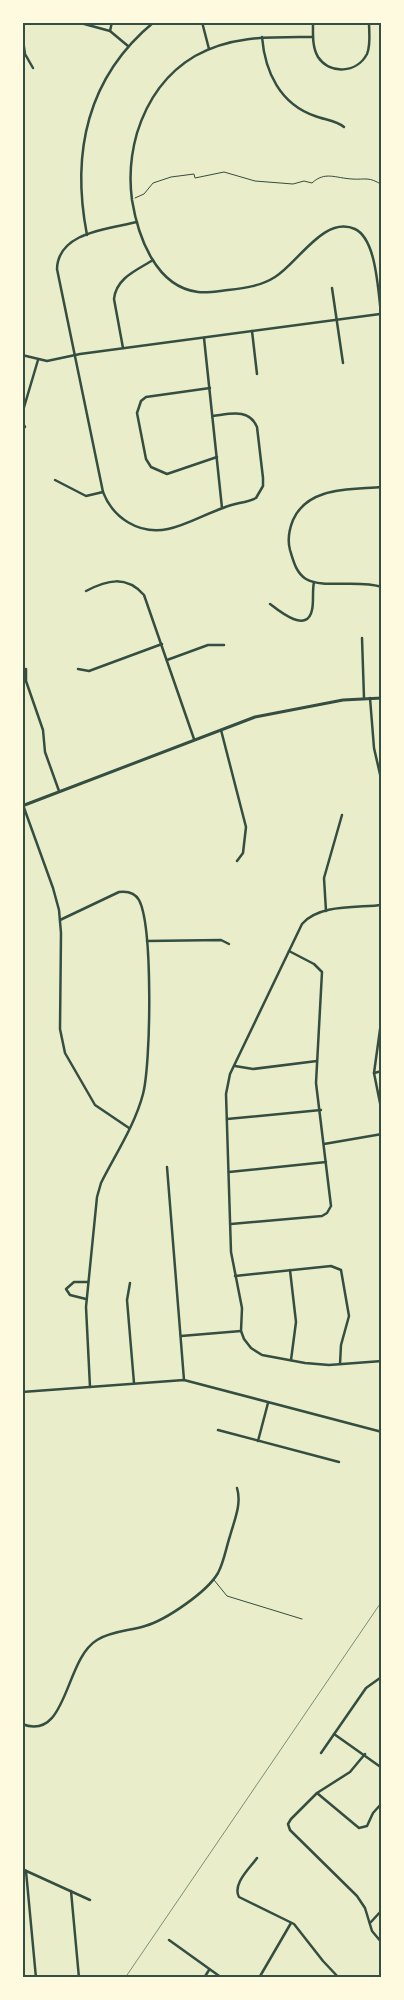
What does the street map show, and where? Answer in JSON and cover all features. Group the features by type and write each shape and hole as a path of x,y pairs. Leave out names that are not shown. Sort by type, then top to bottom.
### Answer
{"main road":[{"path":"23,805 220,729 269,713 343,700 382,698"}],"street":[{"path":"77,22 110,31 128,46"},
{"path":"110,31 112,22"},
{"path":"88,235 80,186 85,137 99,91 107,74 128,46 154,22"},
{"path":"202,22 209,48"},
{"path":"313,22 314,48 325,64 334,69 354,67 368,52 369,22"},
{"path":"22,34 25,54 33,68"},
{"path":"262,38 268,69 289,102 301,110 344,127"},
{"path":"313,38 244,39 209,48 178,68 165,80 146,110 134,143 131,181 132,199 137,222 153,260 170,280 197,292 252,287 277,276 323,233 333,228 344,227 356,230 370,245 382,321"},
{"path":"137,222 88,235 66,245 60,252 56,269 103,492 112,510 132,525 156,530 179,525 222,508 256,498 263,486 258,427 249,415 213,416"},
{"path":"123,348 114,291 125,278 153,260"},
{"path":"332,288 343,363"},
{"path":"22,355 48,361 73,355 381,314"},
{"path":"252,331 257,374"},
{"path":"204,337 222,508"},
{"path":"22,414 38,360"},
{"path":"210,388 146,398 141,401 137,414 146,459 158,472 176,473 216,457"},
{"path":"22,422 25,428"},
{"path":"55,480 86,496 103,492"},
{"path":"382,488 318,495 309,501 295,517 288,535 292,558 300,575 314,582 362,582 382,587"},
{"path":"86,591 103,582 124,582 140,591 146,598 194,739"},
{"path":"270,604 290,619 298,621 305,619 310,614 312,608 314,582"},
{"path":"362,638 364,698"},
{"path":"78,668 89,671 162,644"},
{"path":"167,660 208,645 224,645"},
{"path":"26,669 26,681 43,730 45,752 59,790"},
{"path":"370,698 374,748 382,783"},
{"path":"220,729 246,827 243,853 238,861"},
{"path":"23,805 53,888 60,920 60,1029 65,1053 95,1105 129,1128"},
{"path":"326,911 324,878 342,815"},
{"path":"60,920 119,892 127,892 134,895 139,901 147,941 147,1071 140,1105 98,1190 86,1299 86,1338 90,1387"},
{"path":"382,906 326,911 305,920 226,1086 231,1252 242,1308 241,1331 247,1343 256,1352 266,1356 318,1365 382,1361"},
{"path":"147,941 221,940 229,944"},
{"path":"230,1224 325,1214 330,1210 331,1203 321,1110 316,1083 322,972 314,964 289,951"},
{"path":"382,1015 374,1072 382,1113"},
{"path":"234,1066 253,1069 317,1061"},
{"path":"374,1072 382,1071"},
{"path":"226,1119 321,1110"},
{"path":"324,1144 382,1134"},
{"path":"229,1172 326,1162"},
{"path":"168,1167 184,1380"},
{"path":"235,1276 331,1266 338,1268 342,1272 349,1316 341,1345 340,1364"},
{"path":"290,1270 296,1322 291,1360"},
{"path":"86,1299 70,1295 66,1289 74,1282 88,1282"},
{"path":"130,1283 127,1300 134,1383"},
{"path":"181,1336 241,1331"},
{"path":"22,1392 184,1380 382,1432"},
{"path":"258,1441 268,1403"},
{"path":"218,1430 339,1462"},
{"path":"22,1724 38,1728 51,1722 80,1658 93,1642 109,1634 145,1626 160,1620 204,1590 213,1580 222,1562 239,1504 240,1497 237,1488"},
{"path":"320,1753 366,1688 380,1678"},
{"path":"334,1734 365,1754 382,1768"},
{"path":"365,1754 344,1777 317,1793 290,1819 288,1827 357,1896 365,1908 375,1936 382,1943"},
{"path":"317,1793 359,1828 367,1826 373,1813 382,1803"},
{"path":"257,1858 238,1885 237,1894 241,1898 291,1922 339,1978"},
{"path":"22,1869 90,1900"},
{"path":"26,1870 36,1978"},
{"path":"71,1891 79,1978"},
{"path":"370,1923 382,1910"},
{"path":"259,1978 291,1922"},
{"path":"169,1940 222,1978"},
{"path":"204,1978 209,1970"}],"lane":[{"path":"213,1580 228,1596 302,1619"}],"path":[{"path":"132,199 144,194 153,183 171,177 194,174 195,178 224,172 265,182 293,184 304,181 312,183 316,180 322,180 327,175 334,174 348,178 371,178 382,185"}],"railway":[{"path":"125,1978 382,1601"}]}
